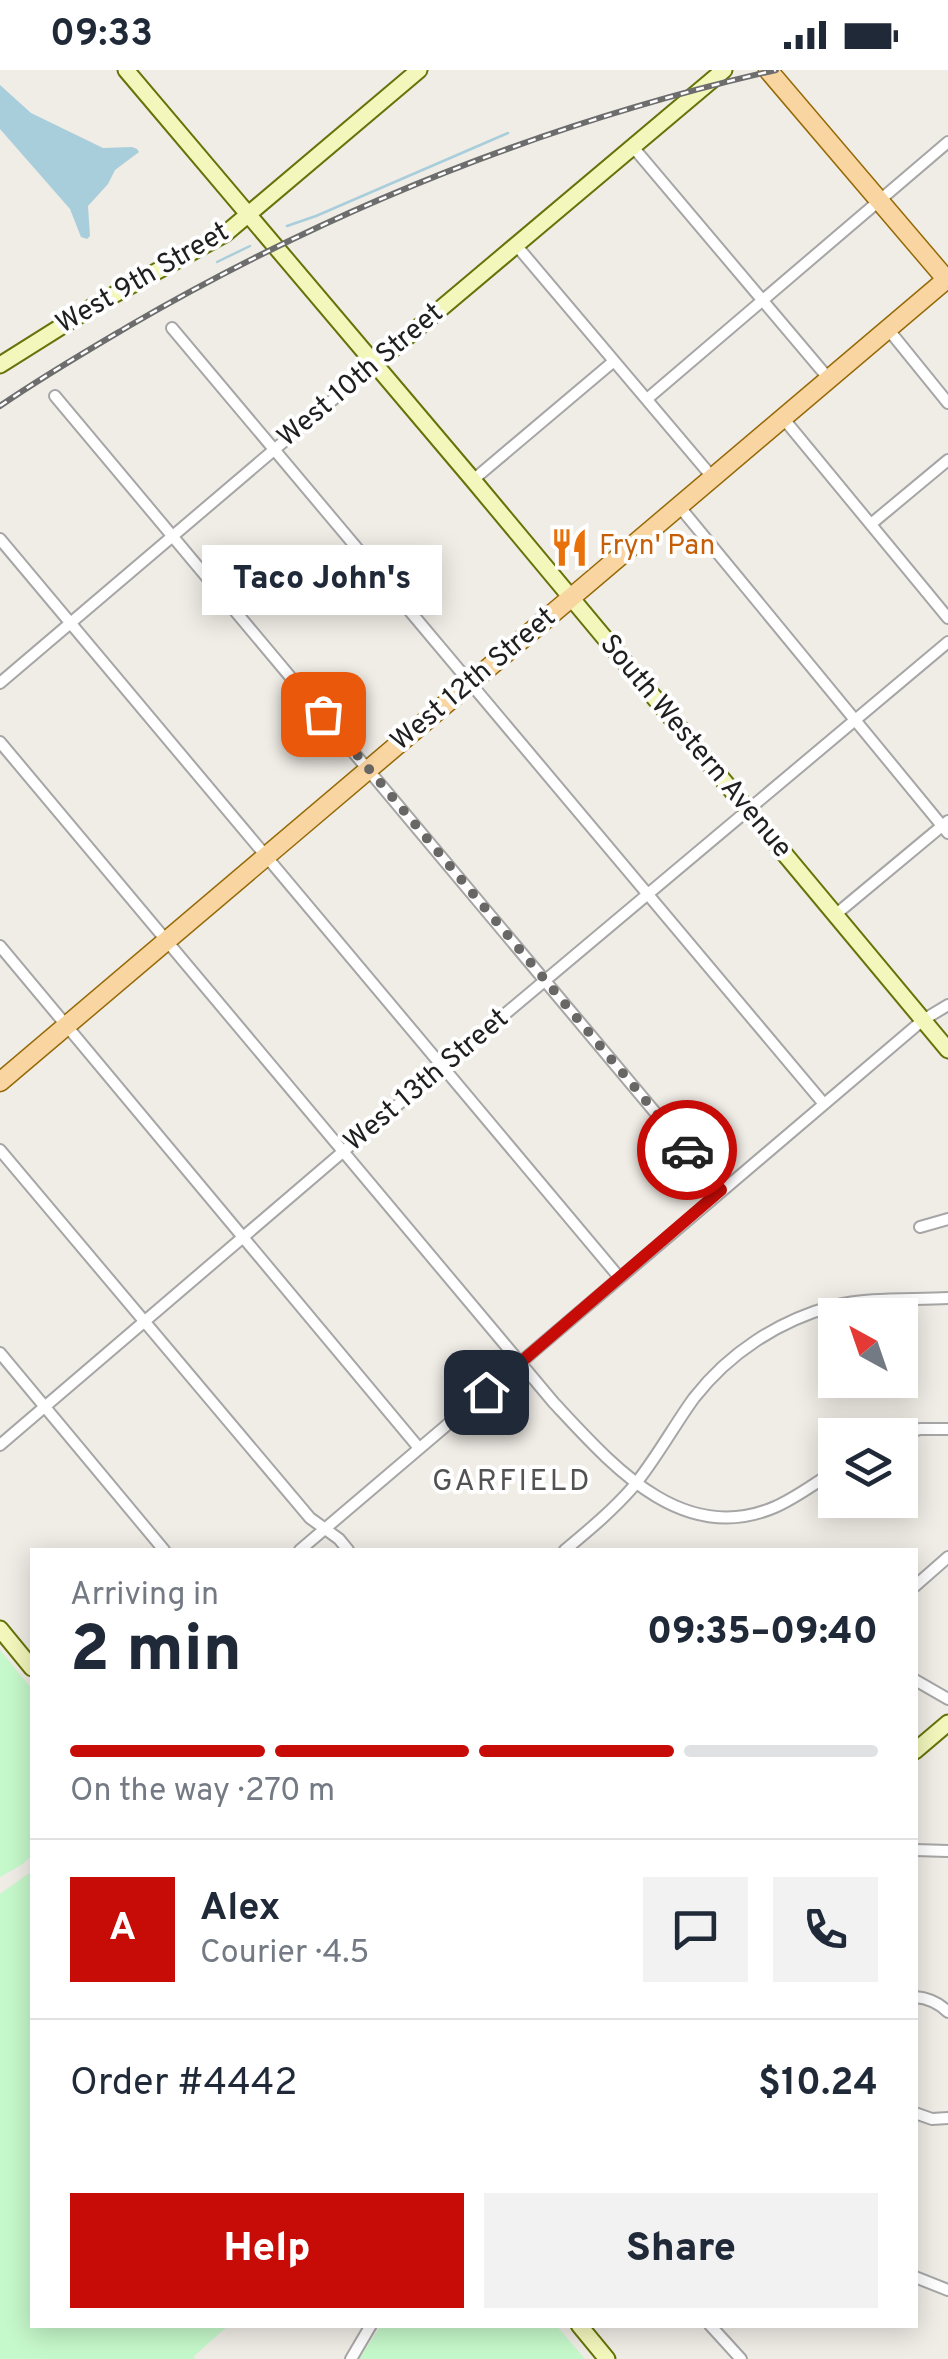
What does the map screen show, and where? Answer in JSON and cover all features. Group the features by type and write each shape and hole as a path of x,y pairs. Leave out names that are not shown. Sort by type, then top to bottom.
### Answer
{"main road":[{"path":"768,70 947,279"},
{"name":"West 12th Street","path":"0,1082 947,279"}],"street":[{"name":"South Western Avenue","path":"126,70 474,480 948,1050"},
{"name":"West 9th Street","path":"0,365 98,304 226,234 419,70"},
{"name":"West 10th Street","path":"0,683 724,70"},
{"path":"647,400 948,142"},
{"path":"633,146 829,379"},
{"path":"516,245 713,478"},
{"path":"172,328 824,1104"},
{"path":"888,329 948,403"},
{"path":"474,480 614,361"},
{"path":"56,396 721,1190"},
{"path":"783,418 948,618"},
{"path":"871,524 948,460"},
{"path":"679,506 946,826 836,915"},
{"path":"0,540 619,1278"},
{"name":"West 13th Street","path":"0,1445 948,642"},
{"path":"0,742 520,1362 592,1444 636,1484 682,1510 723,1519 777,1506 818,1482"},
{"path":"0,946 419,1448"},
{"path":"302,1548 923,1020 948,1005"},
{"path":"0,1150 310,1518 346,1548"},
{"path":"920,1227 948,1219"},
{"path":"568,1548 611,1512 636,1484 695,1397 754,1341 780,1326 836,1306 948,1298"},
{"path":"0,1353 162,1548"},
{"path":"918,1430 948,1429"},
{"path":"918,1583 948,1557"},
{"path":"0,1629 30,1666"},
{"path":"918,1682 948,1698"},
{"path":"918,1748 948,1723"},
{"path":"918,1850 948,1851"},
{"path":"918,1997 928,1998 948,2012"},
{"path":"918,2113 932,2119 948,2118"},
{"path":"918,2279 948,2290"},
{"path":"350,2359 369,2328"},
{"path":"582,2328 608,2359"},
{"path":"713,2328 741,2359"}],"green space":[{"path":"0,1650 30,1687 30,1857 0,1877"},
{"path":"30,1872 30,2328 226,2328 195,2359 0,2359 0,1894"},
{"path":"379,2328 559,2328 585,2359 359,2359"}],"water":[{"path":"0,85 31,113 103,148 132,147 139,152 115,170 88,206 87,239 81,237 70,209 0,129"}],"waterway":[{"path":"287,226 508,133"},
{"path":"217,262 250,246"}],"railway":[{"path":"0,406 205,284 362,207 607,115 776,70"}],"way so far":[{"path":"323,714 687,1150"}],"place":[{"name":"Fryn' Pan","path":"569,547"},
{"name":"Taco John's","path":"323,714"}],"district":[{"name":"GARFIELD","path":"512,1482"}],"route":[{"path":"486,1392 721,1190 687,1150"}]}
